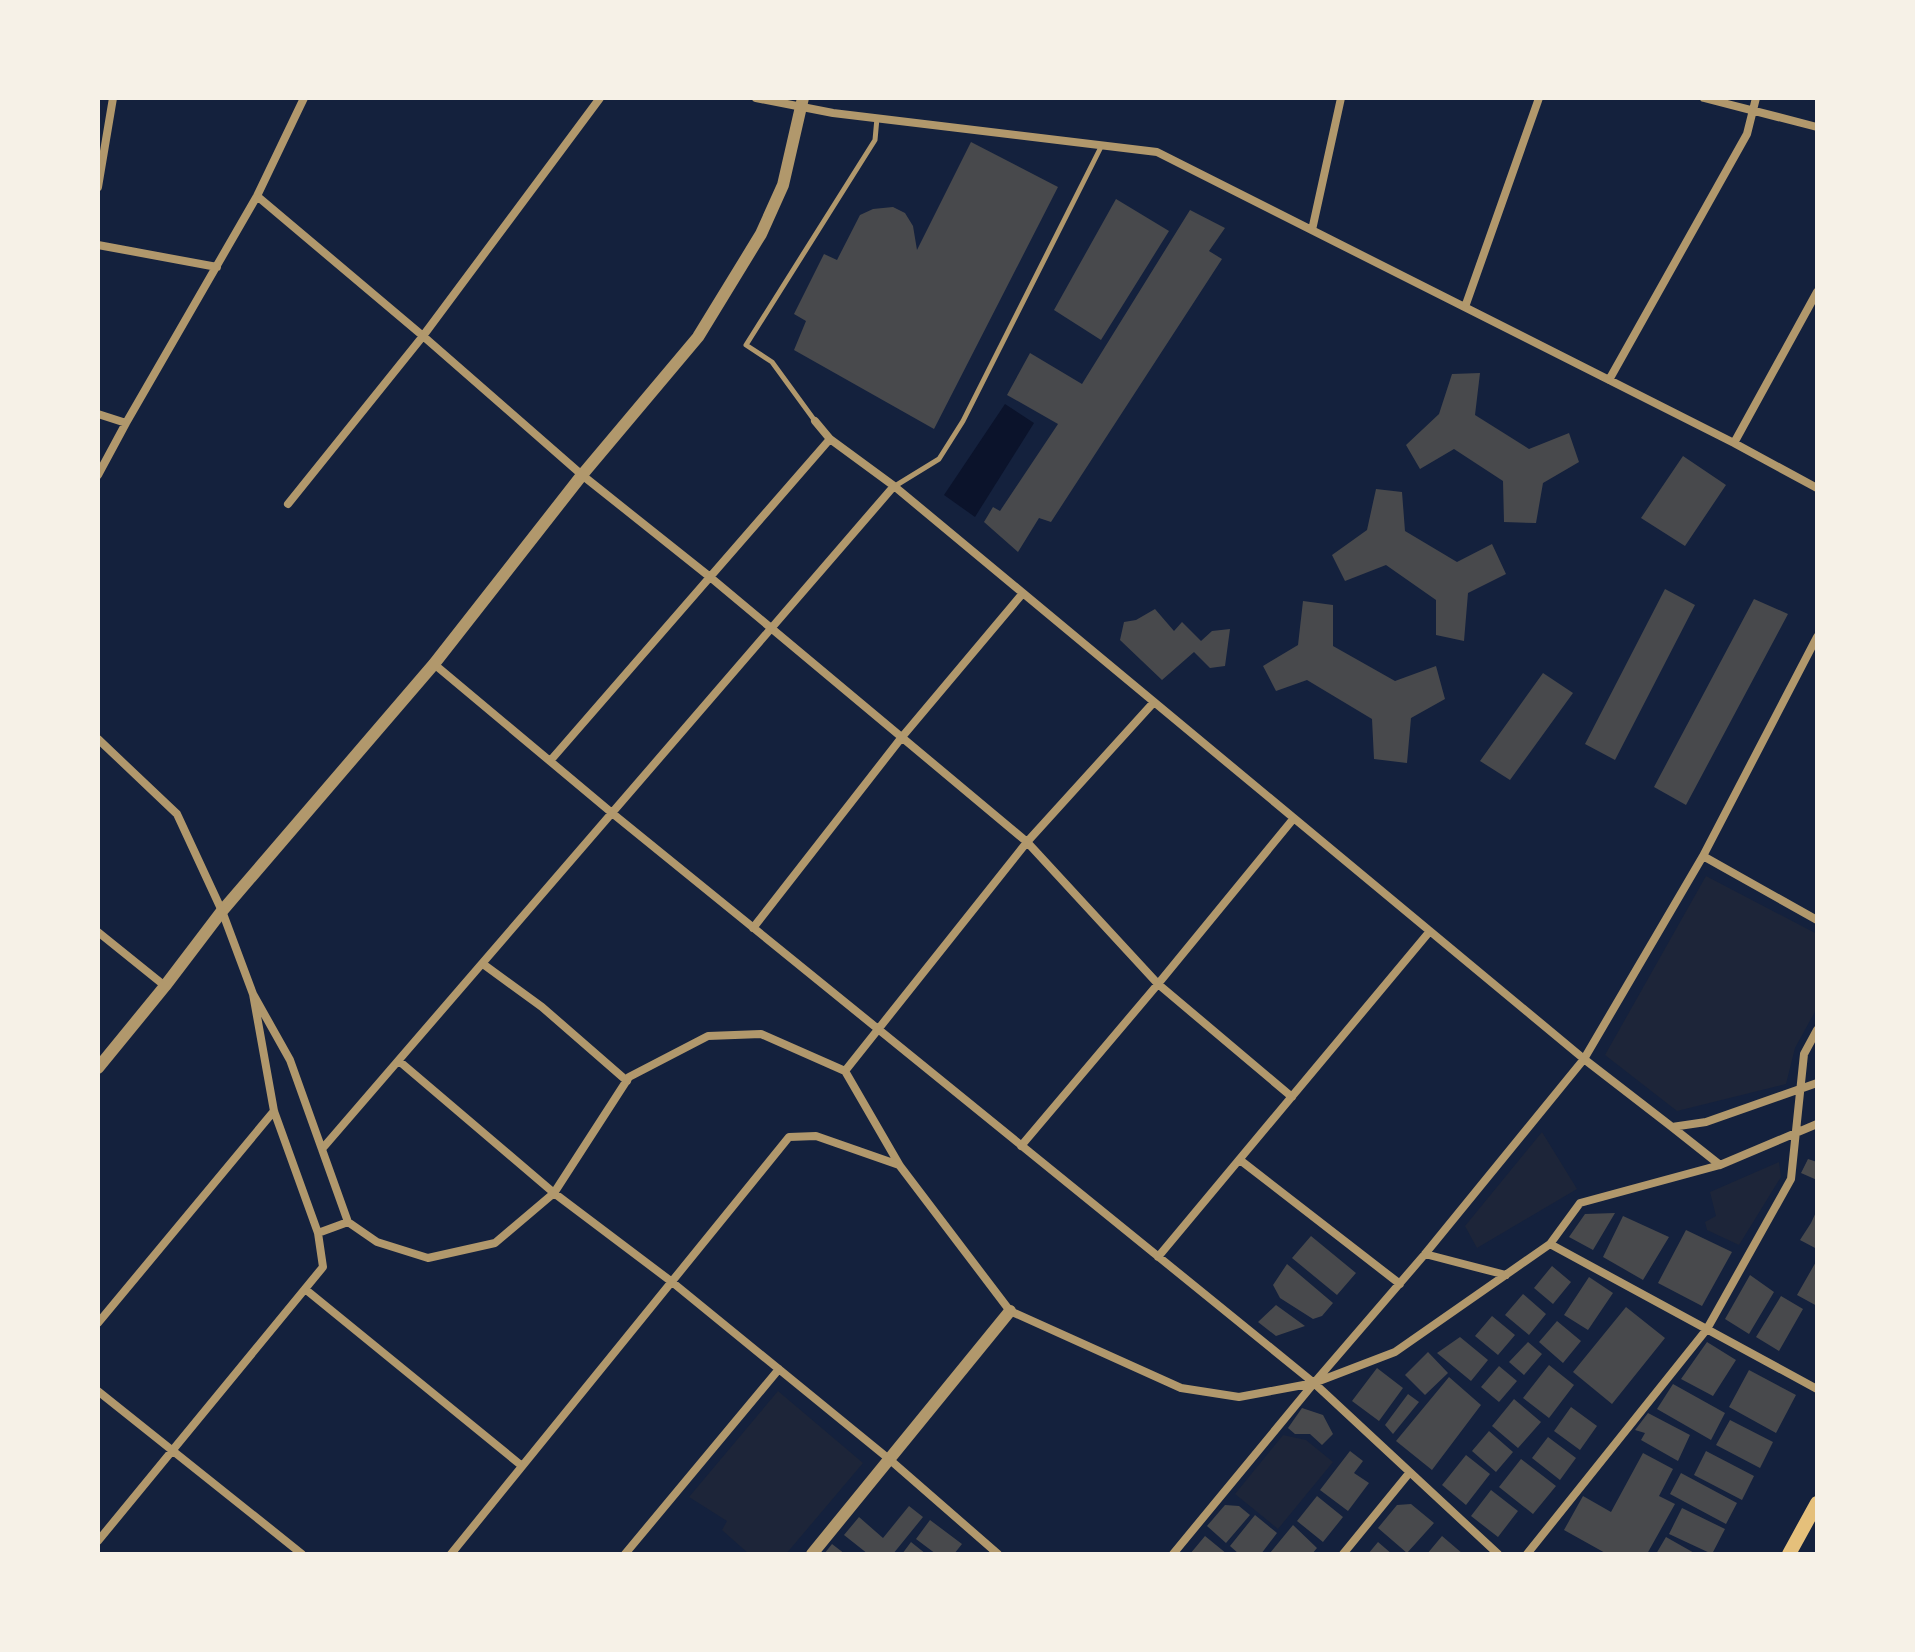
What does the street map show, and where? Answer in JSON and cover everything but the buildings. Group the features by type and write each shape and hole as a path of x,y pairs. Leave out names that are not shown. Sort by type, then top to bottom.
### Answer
{"main road":[{"path":"1789,1554 1817,1503"}],"street":[{"path":"98,187 113,98"},
{"path":"98,475 257,196 304,98"},
{"path":"288,504 423,336 600,98"},
{"path":"756,98 802,102 833,113 1157,152 1734,443 1817,488"},
{"path":"1312,230 1341,98"},
{"path":"1465,307 1539,98"},
{"path":"1704,98 1817,127"},
{"path":"1609,380 1747,134 1756,98"},
{"path":"98,1068 222,911 434,664 582,475 698,337 761,234 783,185 802,102"},
{"path":"257,196 582,475 710,577 1027,842 1158,984 1292,1097"},
{"path":"98,245 217,267"},
{"path":"1734,443 1817,292"},
{"path":"98,414 126,423"},
{"path":"815,421 830,439 894,486 1584,1059 1720,1165"},
{"path":"550,761 830,439"},
{"path":"322,1149 894,486"},
{"path":"753,928 902,737 1023,593"},
{"path":"1173,1554 1584,1059 1703,856 1817,637"},
{"path":"434,664 612,813 1314,1383 1498,1554"},
{"path":"845,1071 1027,842 1154,702"},
{"path":"98,739 177,814 222,911 253,994 290,1060 348,1222 377,1242 428,1258 495,1243 554,1193 629,1077 708,1036 761,1034 845,1071 900,1166 1010,1311 1181,1388 1239,1397 1314,1383 1395,1352 1550,1244 1580,1203 1720,1165 1817,1124"},
{"path":"1021,1146 1294,818"},
{"path":"1703,856 1817,920"},
{"path":"1158,1257 1430,931"},
{"path":"98,932 165,986"},
{"path":"483,964 542,1007 627,1081"},
{"path":"98,1541 323,1267 318,1233 274,1111 253,994"},
{"path":"1527,1554 1707,1329 1791,1179 1804,1054 1817,1030"},
{"path":"399,1061 554,1193 672,1282 889,1459 993,1552"},
{"path":"1672,1127 1706,1122 1817,1083"},
{"path":"98,1323 274,1111"},
{"path":"451,1554 789,1137 816,1136 900,1166"},
{"path":"1240,1160 1400,1284"},
{"path":"318,1233 348,1222"},
{"path":"1550,1244 1817,1389"},
{"path":"1425,1254 1506,1275"},
{"path":"305,1289 522,1466"},
{"path":"812,1554 1010,1311"},
{"path":"625,1554 779,1369"},
{"path":"98,1391 302,1554"},
{"path":"1343,1554 1410,1472"}],"lane":[{"path":"815,421 772,362 746,345 875,140 877,118"},
{"path":"894,486 939,459 963,421 1102,145"}],"shaded area":[{"path":"1005,404 1034,423 975,517 944,495"},
{"path":"1706,876 1817,934 1817,1008 1795,1048 1786,1084 1677,1111 1605,1055"},
{"path":"1542,1132 1577,1189 1477,1248 1465,1226"},
{"path":"1779,1162 1781,1177 1739,1245 1707,1230 1705,1222 1716,1216 1710,1192"},
{"path":"778,1391 863,1463 786,1554 749,1554 722,1530 727,1521 689,1497"},
{"path":"1283,1435 1306,1440 1333,1462 1278,1529 1235,1494"}]}
